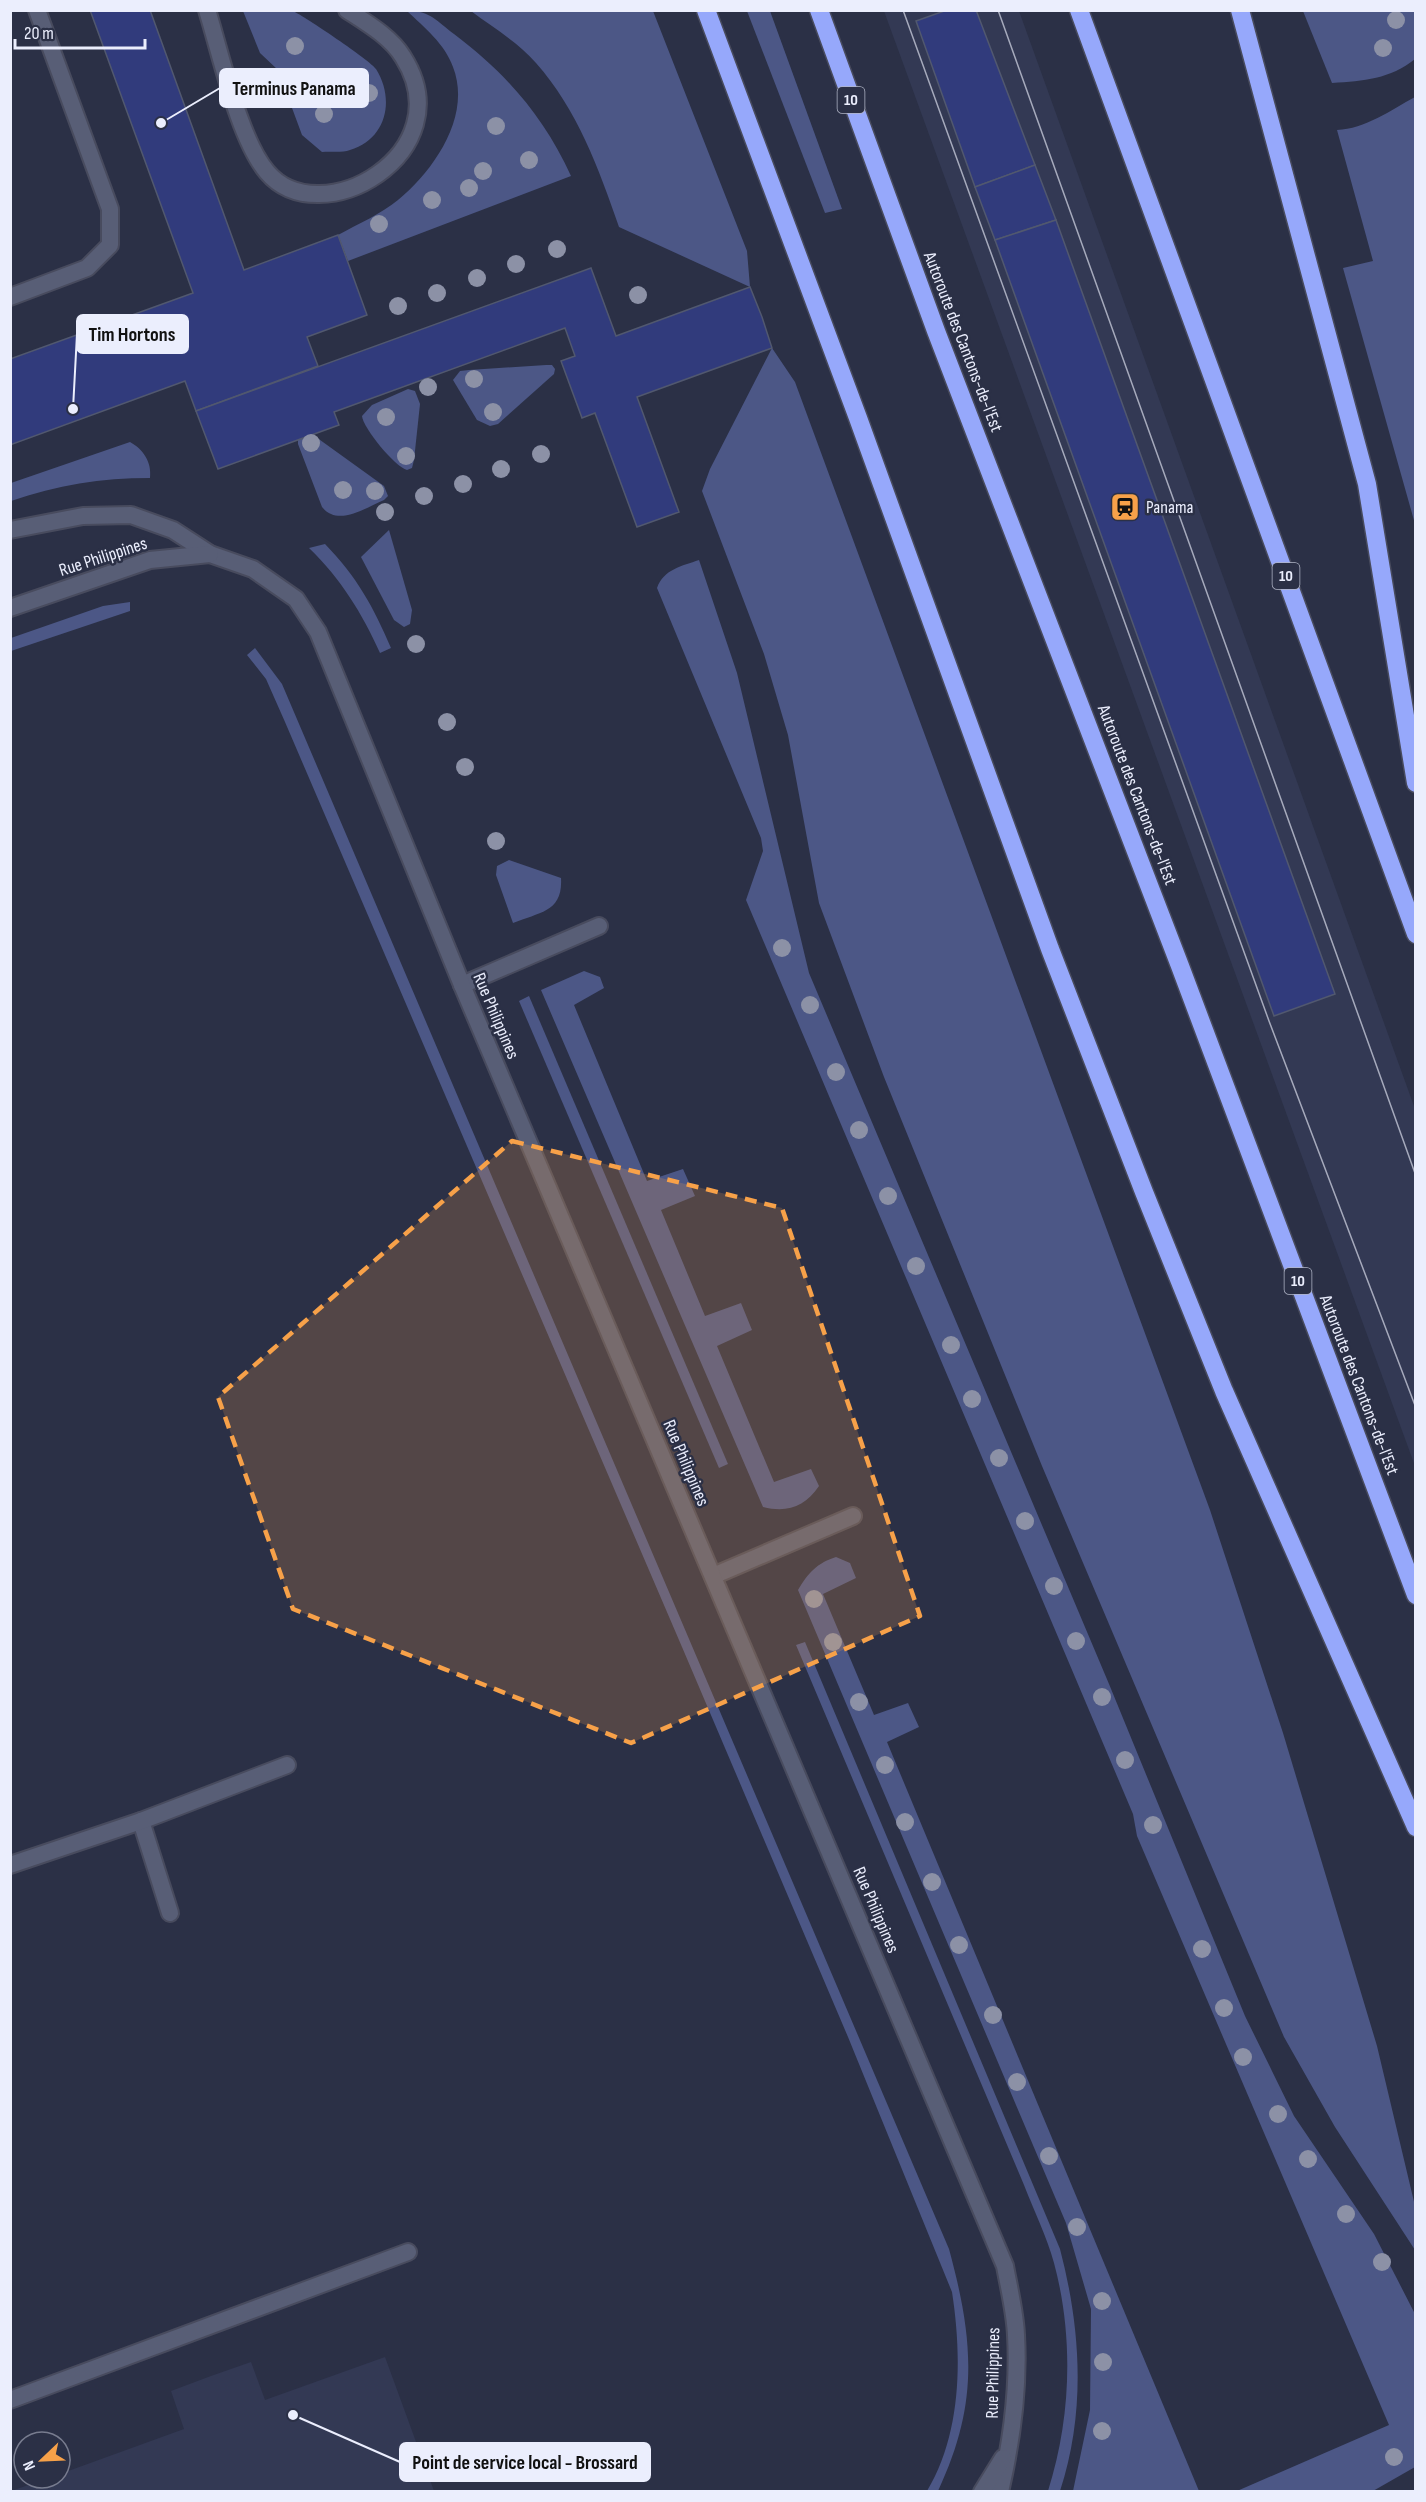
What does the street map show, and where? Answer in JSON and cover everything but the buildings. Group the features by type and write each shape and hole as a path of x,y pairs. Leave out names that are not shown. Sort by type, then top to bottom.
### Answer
{"highway":[{"path":"699,10 730,75"},
{"path":"706,10 858,418 1050,949 1135,1170 1224,1391 1416,1827"},
{"name":"Autoroute des Cantons-de-l'Est","path":"819,10 940,342 1180,966 1416,1595"},
{"name":"10","path":"1079,10 1416,934"},
{"path":"1240,10 1367,484 1416,783"}],"street":[{"path":"10,297 87,268 110,245 110,208 37,10"},
{"path":"207,10 242,124 259,162 279,184 292,190 321,194 358,185 394,163 415,130 418,110 416,90 403,57 390,41 348,10"},
{"name":"Rue Philippines","path":"10,530 83,516 131,515 173,530 210,554 254,569 296,599 318,632 462,984 1005,2266 1016,2333 1016,2392 1010,2447 1000,2492"},
{"name":"Rue Philippines","path":"10,608 150,560 210,554"},
{"path":"462,984 599,926"},
{"path":"713,1576 853,1516"},
{"path":"10,1865 141,1821 287,1765"},
{"path":"141,1821 170,1913"},
{"path":"10,2400 408,2252"},
{"name":"Rue Philippines","path":"982,2492 1010,2447"}],"highlighted area":[{"path":"512,1141 782,1208 920,1616 631,1743 293,1609 218,1397"}],"shaded area":[{"path":"276,9 293,11 371,64 382,81 386,105 384,117 372,137 363,145 350,150 322,152 302,135 278,70 260,53 243,11"},
{"path":"407,11 427,14 437,21 473,49 507,81 549,134 571,176 348,261 338,235 384,210 411,188 436,158 453,123 458,86 453,67 439,43"},
{"path":"471,11 653,11 747,251 750,287 619,227 585,140 551,81 521,48"},
{"path":"747,11 770,11 842,209 825,213"},
{"path":"884,11 1019,11 1415,1109 1415,1466"},
{"path":"1303,11 1415,11 1415,59 1386,75 1366,80 1332,83"},
{"path":"1415,97 1415,524 1343,268 1373,261 1337,130 1368,123"},
{"path":"772,348 795,382 1210,1510 1283,1733 1377,2046 1415,2206 1415,2250 1335,2127 1284,2037 1042,1466 884,1077 819,903 788,735 764,654 702,491 710,469"},
{"path":"552,365 555,369 554,374 498,424 490,426 477,420 453,380 460,371"},
{"path":"408,389 415,391 420,404 414,460 412,468 407,470 395,462 380,446 362,416 372,405"},
{"path":"309,432 384,486 388,496 352,514 344,516 328,513 322,507 298,444 298,437"},
{"path":"130,442 146,457 150,467 150,478 114,479 79,484 11,501 11,483"},
{"path":"389,530 412,610 410,624 404,627 394,620 361,557"},
{"path":"325,544 346,568 363,593 391,648 380,653 350,597 309,548"},
{"path":"699,560 737,673 809,973 1109,1684 1245,2016 1294,2116 1374,2234 1415,2314 1415,2467 1373,2491 1237,2491 1389,2425 1137,1836 1133,1814 746,900 763,851 761,838 657,588 669,572"},
{"path":"130,602 130,611 11,651 11,638 103,606"},
{"path":"255,648 282,684 949,2249 964,2313 968,2372 961,2429 938,2491 927,2491 939,2468 947,2444 953,2419 958,2368 952,2292 848,2037 285,722 266,679 247,655"},
{"path":"509,860 561,878 561,889 554,904 541,913 513,923 496,875 497,866"},
{"path":"584,971 600,977 604,988 574,1005 647,1181 683,1169 695,1196 661,1210 705,1316 741,1303 752,1330 717,1346 774,1482 811,1469 819,1486 808,1499 795,1507 772,1509 763,1507 541,990"},
{"path":"529,996 728,1464 719,1468 519,1001"},
{"path":"836,1557 850,1563 856,1578 823,1594 874,1715 908,1703 919,1727 887,1742 1199,2491 1073,2491 1090,2410 1091,2309 1066,2223 798,1590 814,1569 823,1562"},
{"path":"805,1642 1060,2249 1073,2309 1078,2370 1074,2431 1060,2491 1048,2491 1056,2464 1065,2407 1067,2349 1065,2320 1051,2253 796,1645"},
{"path":"385,2357 434,2491 11,2491 72,2490 72,2470 184,2429 171,2391 211,2376 251,2362 265,2400"}],"tram line":[{"path":"903,10 1269,1021 1416,1408"},
{"path":"998,10 1416,1176"}],"place":[{"name":"Terminus Panama","path":"161,123"},
{"name":"Tim Hortons","path":"73,409"},
{"name":"Panama","path":"1125,507"},
{"name":"Point de service local - Brossard","path":"293,2415"}]}
